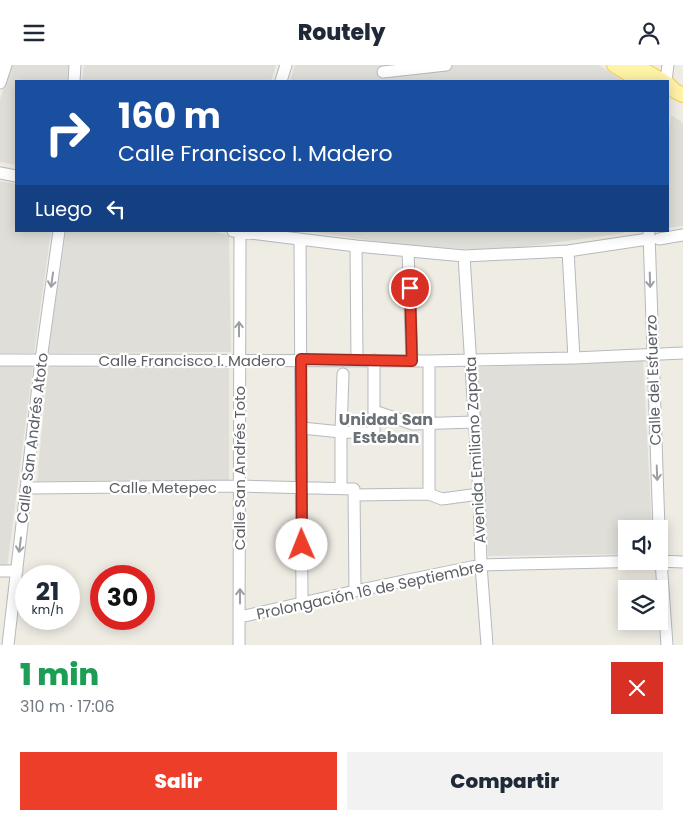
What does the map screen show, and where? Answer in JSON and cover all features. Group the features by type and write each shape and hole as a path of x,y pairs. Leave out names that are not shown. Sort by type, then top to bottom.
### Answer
{"main road":[{"path":"614,65 638,80"},
{"path":"635,65 658,80"}],"street":[{"path":"0,83 6,65"},
{"path":"74,80 75,65"},
{"path":"281,80 286,65"},
{"path":"382,72 446,65"},
{"path":"668,65 670,88"},
{"path":"0,173 15,176"},
{"name":"Calle San Andrés Atoto","path":"18,565 41,360 59,232"},
{"path":"237,232 464,256 568,251 652,236 683,235"},
{"name":"Calle San Andrés Toto","path":"237,232 239,645"},
{"name":"Calle del Esfuerzo","path":"652,236 653,355 659,520"},
{"path":"300,239 302,603"},
{"path":"356,246 357,360"},
{"path":"408,251 412,361"},
{"path":"568,251 574,358"},
{"name":"Avenida Emiliano Zapata","path":"464,256 487,645"},
{"name":"Calle Francisco I. Madero","path":"0,360 301,359 429,361 574,358 683,353"},
{"path":"302,428 374,433 374,360"},
{"path":"429,361 429,495"},
{"path":"343,374 341,487 354,489 355,591"},
{"path":"374,411 414,424 474,422"},
{"name":"Calle Metepec","path":"27,488 341,487"},
{"path":"354,495 429,495 442,499 479,493"},
{"name":"Prolongación 16 de Septiembre","path":"668,561 683,562"},
{"name":"Prolongación 16 de Septiembre","path":"240,617 481,565 618,562"},
{"path":"657,570 667,645"},
{"path":"0,571 15,571"},
{"name":"Calle San Andrés Atoto","path":"8,645 15,587"}],"shaded area":[{"path":"11,65 68,65 67,80 15,80 15,165 0,162 0,99"},
{"path":"84,65 276,65 271,80 82,80"},
{"path":"295,65 599,65 622,80 290,80"},
{"path":"671,115 683,123 683,226 669,228 669,130"},
{"path":"0,181 15,184 15,232 51,232 34,353 0,353"},
{"path":"66,232 215,232 229,236 231,352 48,353"},
{"path":"314,232 625,232 493,251 394,244"},
{"path":"643,361 652,520 618,520 618,554 488,556 477,367"},
{"path":"0,366 33,366 7,567 0,567"},
{"path":"48,367 229,368 229,480 37,481"}],"district":[{"name":"Unidad San Esteban","path":"386,428"}],"route":[{"path":"302,545 301,359 412,361 410,288"}]}
